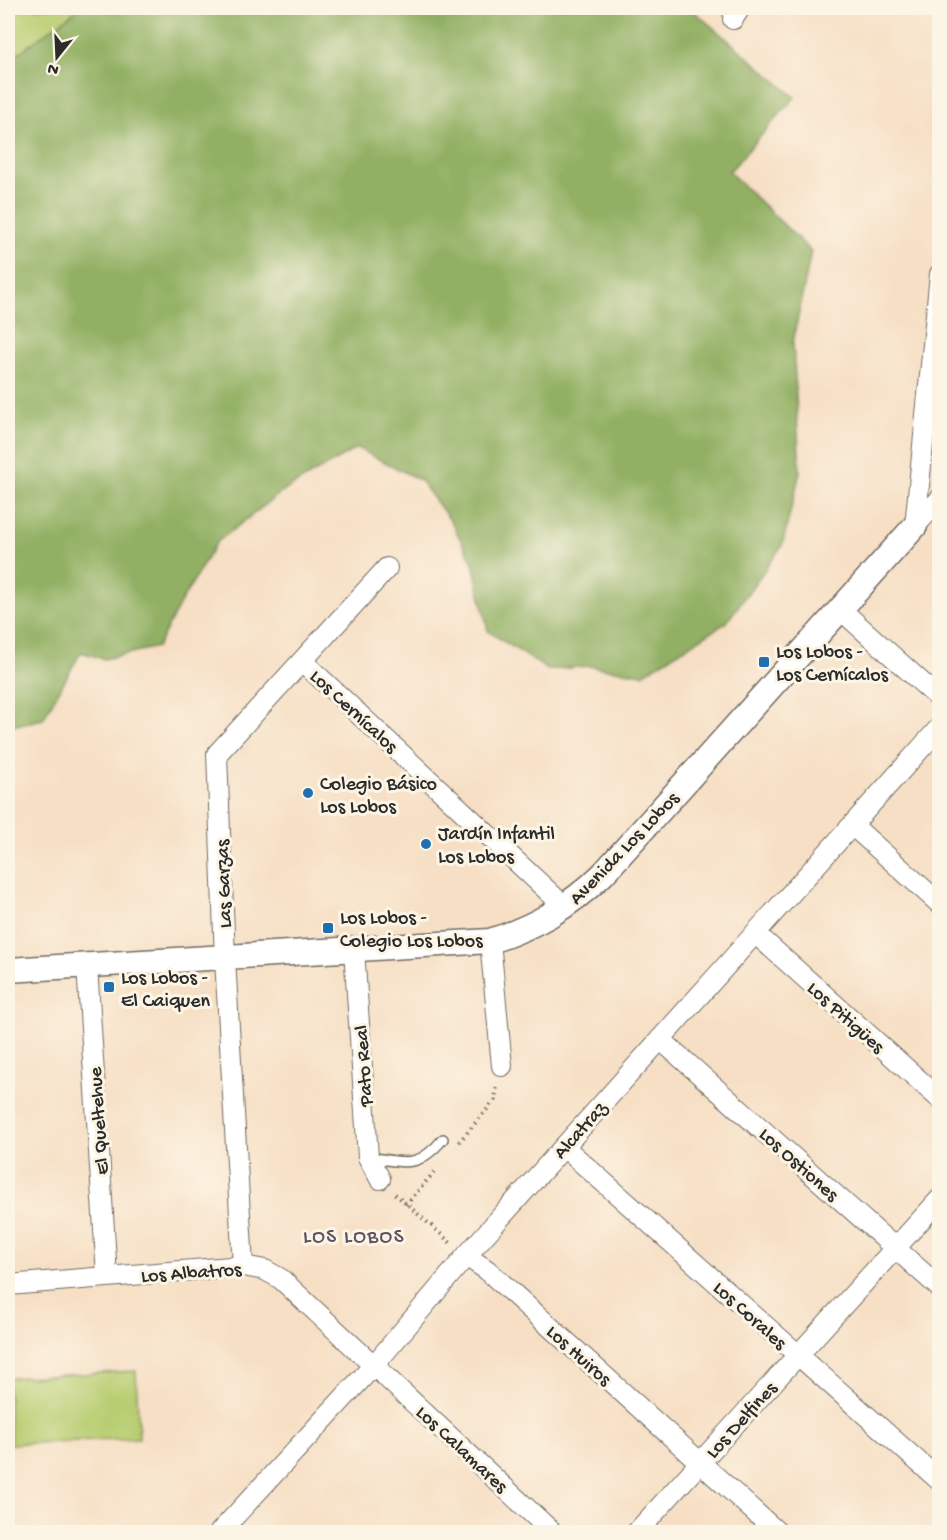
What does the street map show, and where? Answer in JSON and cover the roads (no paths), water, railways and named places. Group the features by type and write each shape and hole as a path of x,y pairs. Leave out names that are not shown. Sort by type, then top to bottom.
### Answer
{"street":[{"path":"915,526 939,274"},
{"name":"Avenida Los Lobos","path":"8,970 225,959 490,941 535,926 566,907 603,874 939,499"},
{"name":"Las Garzas","path":"243,1266 225,959 217,754 387,568"},
{"path":"840,609 939,699"},
{"name":"Los Cernícalos","path":"302,661 566,907"},
{"name":"Alcatraz","path":"220,1533 375,1364 466,1256 939,727"},
{"path":"852,825 939,904"},
{"name":"Los Pitigües","path":"755,933 939,1099"},
{"path":"490,941 502,1066"},
{"name":"Pato Real","path":"354,949 368,1157 380,1179"},
{"name":"El Queltehue","path":"87,966 106,1276"},
{"name":"Los Ostiones","path":"660,1039 939,1288"},
{"name":"Los Corales","path":"564,1147 939,1481"},
{"name":"Los Delfines","path":"637,1533 939,1199"},
{"name":"Los Huiros","path":"466,1256 487,1270 777,1533"},
{"name":"Los Albatros","path":"8,1286 243,1266 265,1270 281,1279 375,1364"},
{"name":"Los Calamares","path":"375,1364 552,1533"}],"lane":[{"path":"368,1157 408,1162 426,1159 443,1139"}],"place":[{"name":"Los Lobos - Los Cernícalos","path":"764,662"},
{"name":"Colegio Básico Los Lobos","path":"308,793"},
{"name":"Jardín Infantil Los Lobos","path":"426,844"},
{"name":"Los Lobos - Colegio Los Lobos","path":"328,928"},
{"name":"Los Lobos - El Caiquen","path":"109,987"}],"district":[{"name":"LOS LOBOS","path":"354,1235"}]}
